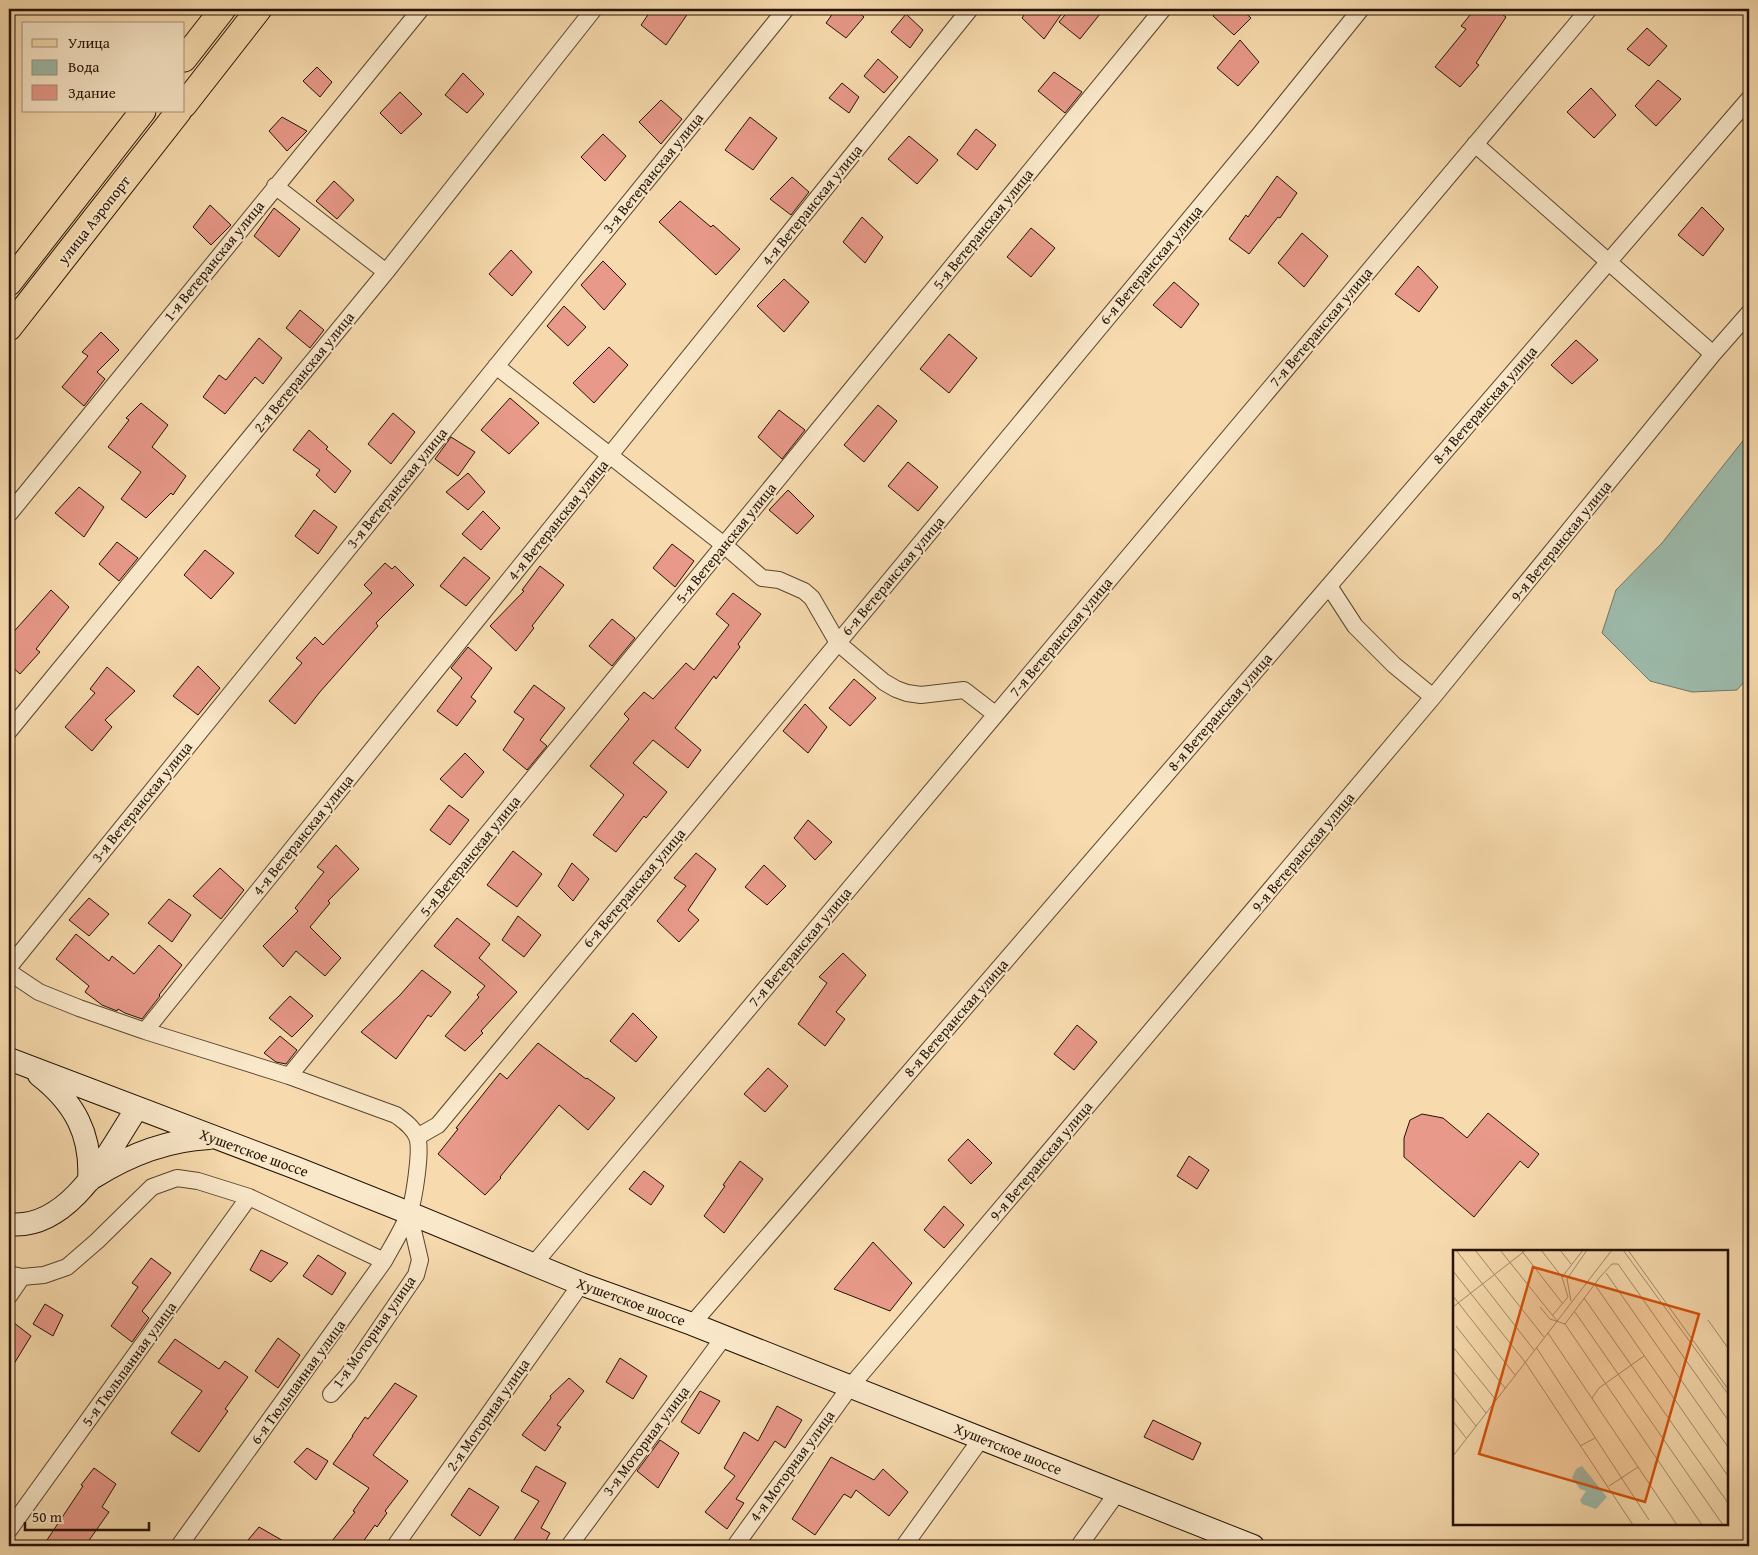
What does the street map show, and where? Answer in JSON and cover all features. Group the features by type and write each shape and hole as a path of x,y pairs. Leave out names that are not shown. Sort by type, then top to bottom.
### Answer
{"main road":[{"path":"185,58 223,9"},
{"path":"185,104 259,9"},
{"name":"улица Аэропорт","path":"9,283 142,112"},
{"name":"улица Аэропорт","path":"9,328 178,112"},
{"name":"Хушетское шоссе","path":"9,1059 409,1213 581,1284 692,1324 1252,1546"},
{"path":"31,1068 58,1092 77,1117 88,1148 89,1181"},
{"path":"9,1224 18,1225 35,1222 54,1213 73,1198 89,1181 137,1108"},
{"path":"89,1181 113,1165 141,1153 168,1144 194,1139 214,1138"}],"street":[{"name":"1-я Ветеранская улица","path":"9,514 421,9"},
{"name":"2-я Ветеранская улица","path":"9,731 386,272 594,9"},
{"name":"3-я Ветеранская улица","path":"9,967 786,9"},
{"name":"4-я Ветеранская улица","path":"145,1031 970,9"},
{"name":"5-я Ветеранская улица","path":"289,1076 1163,9"},
{"name":"6-я Ветеранская улица","path":"418,1137 438,1125 1361,9"},
{"name":"7-я Ветеранская улица","path":"533,1265 1589,9"},
{"name":"8-я Ветеранская улица","path":"692,1324 1749,99"},
{"path":"1475,144 1610,261 1713,354"},
{"path":"275,186 386,272"},
{"name":"9-я Ветеранская улица","path":"850,1387 1433,697 1713,354 1749,313"},
{"path":"496,366 762,578 779,580 804,590 812,598 838,643 884,682 907,693 921,695 964,690 995,714"},
{"path":"1329,586 1355,626 1394,665 1433,697"},
{"path":"9,972 39,992 145,1031 289,1076 396,1115 409,1125 418,1137 418,1165 409,1213"},
{"path":"9,1296 16,1276 44,1275 67,1267 97,1241 152,1187 177,1178 198,1181 249,1197 384,1261"},
{"name":"5-я Тюльпанная улица","path":"9,1530 249,1197"},
{"name":"6-я Тюльпанная улица","path":"179,1546 384,1261 409,1213"},
{"name":"1-я Моторная улица","path":"331,1394 348,1375 416,1275 420,1260 409,1213"},
{"name":"2-я Моторная улица","path":"395,1546 581,1284"},
{"name":"3-я Моторная улица","path":"569,1546 724,1337"},
{"name":"4-я Моторная улица","path":"735,1546 850,1387"},
{"path":"904,1546 981,1438"},
{"path":"1079,1546 1118,1493"}],"water":[{"path":"1749,433 1749,676 1737,690 1692,692 1650,681 1602,633 1616,590 1662,543"}],"building":[{"path":"652,9 691,9 666,45 641,25"},
{"path":"836,9 854,9 864,17 846,38 826,23"},
{"path":"1028,9 1065,9 1044,39 1022,18"},
{"path":"1070,9 1104,9 1080,39 1059,22"},
{"path":"1219,9 1241,9 1251,18 1234,35 1213,16"},
{"path":"1475,9 1495,9 1506,17 1476,63 1479,65 1460,87 1435,67 1466,29 1461,26"},
{"path":"906,14 923,30 910,48 891,32"},
{"path":"1647,28 1667,46 1649,66 1627,49"},
{"path":"1240,40 1259,62 1238,86 1217,68"},
{"path":"878,59 898,77 884,93 864,76"},
{"path":"317,67 332,82 320,97 303,81"},
{"path":"1054,72 1082,92 1065,113 1038,91"},
{"path":"463,73 484,94 467,113 445,95"},
{"path":"1658,80 1681,99 1656,126 1635,106"},
{"path":"842,83 859,97 849,113 829,98"},
{"path":"1591,88 1616,115 1594,138 1567,112"},
{"path":"400,92 422,114 401,134 380,113"},
{"path":"661,100 682,119 661,144 639,122"},
{"path":"282,117 307,131 287,151 269,131"},
{"path":"750,117 777,138 753,170 725,150"},
{"path":"976,129 996,145 977,170 957,154"},
{"path":"603,134 626,156 605,181 581,157"},
{"path":"909,136 938,160 917,184 888,159"},
{"path":"1277,176 1297,193 1280,218 1278,217 1249,254 1229,239 1246,215 1248,217"},
{"path":"792,177 809,192 791,215 770,199"},
{"path":"334,181 354,200 337,219 316,201"},
{"path":"680,201 711,227 713,225 740,249 716,275 659,222"},
{"path":"210,205 231,225 211,245 193,227"},
{"path":"1702,207 1724,229 1703,256 1678,235"},
{"path":"274,208 300,229 279,257 254,236"},
{"path":"862,217 883,237 865,263 843,242"},
{"path":"1031,228 1055,248 1031,277 1007,257"},
{"path":"1302,233 1328,256 1304,287 1278,263"},
{"path":"511,250 532,272 512,296 489,274"},
{"path":"603,261 626,284 604,310 581,285"},
{"path":"1418,266 1438,287 1419,312 1395,294"},
{"path":"784,279 809,302 784,332 757,306"},
{"path":"1174,282 1199,304 1181,328 1153,305"},
{"path":"564,306 586,327 568,346 547,326"},
{"path":"300,310 324,330 310,348 286,328"},
{"path":"101,332 119,350 97,372 105,379 84,406 62,387 88,356 82,352"},
{"path":"949,334 977,358 949,393 920,369"},
{"path":"259,338 282,358 263,384 255,377 225,414 203,397 219,375 226,380"},
{"path":"1576,340 1598,360 1572,384 1551,365"},
{"path":"609,347 628,365 594,403 573,383"},
{"path":"510,398 539,423 509,454 481,430"},
{"path":"141,403 168,425 152,447 186,476 173,495 171,493 146,518 121,499 141,472 108,447 129,420 126,418"},
{"path":"878,405 897,421 864,462 844,445"},
{"path":"779,410 805,430 782,459 758,437"},
{"path":"393,413 415,432 391,464 368,444"},
{"path":"309,430 328,447 326,449 351,471 335,493 316,475 320,470 293,450"},
{"path":"451,437 475,452 458,476 435,459"},
{"path":"908,462 938,487 918,511 888,486"},
{"path":"468,473 485,492 468,510 446,492"},
{"path":"79,487 104,507 84,537 55,513"},
{"path":"788,490 814,516 797,534 769,510"},
{"path":"314,510 337,527 318,554 295,536"},
{"path":"483,511 500,528 481,550 462,534"},
{"path":"117,542 138,558 119,581 99,564"},
{"path":"672,544 694,561 675,587 653,568"},
{"path":"205,550 234,573 211,599 184,575"},
{"path":"464,557 490,578 466,606 440,586"},
{"path":"385,563 392,569 395,566 414,585 376,623 378,626 319,693 295,724 269,701 302,663 296,658 315,637 323,645 372,593 364,585"},
{"path":"540,566 564,585 532,626 534,628 516,651 490,626 524,591 522,590"},
{"path":"51,590 69,607 36,649 40,652 20,674 9,664 9,637"},
{"path":"733,593 761,614 738,644 740,647 716,679 714,676 675,728 701,750 688,768 653,740 633,763 667,792 646,818 644,816 616,852 593,835 624,795 590,766 629,719 624,714 644,692 653,699 686,663 694,670 729,625 716,614"},
{"path":"612,619 635,638 612,666 589,646"},
{"path":"468,647 492,668 471,697 476,701 457,726 437,711 462,678 451,668"},
{"path":"198,666 220,688 198,715 173,696"},
{"path":"107,667 135,691 105,720 112,727 92,751 65,727 95,693 90,689"},
{"path":"854,679 876,698 850,726 829,708"},
{"path":"534,685 565,708 540,740 547,746 527,770 503,750 524,719 514,712"},
{"path":"805,704 827,727 808,753 783,731"},
{"path":"465,753 484,772 462,798 440,779"},
{"path":"449,805 469,820 450,845 430,830"},
{"path":"808,820 832,842 815,860 794,838"},
{"path":"336,845 359,869 328,901 330,903 310,927 341,958 325,976 296,951 283,967 263,946 298,911 295,908 324,872 317,867"},
{"path":"513,851 542,874 517,907 487,885"},
{"path":"696,853 716,869 688,910 699,920 679,942 657,921 686,886 674,878"},
{"path":"572,863 589,879 573,901 558,886"},
{"path":"764,865 786,886 767,905 745,887"},
{"path":"220,868 244,890 221,919 193,896"},
{"path":"89,898 109,914 89,936 69,920"},
{"path":"169,899 191,915 172,942 148,923"},
{"path":"518,916 541,935 524,957 502,940"},
{"path":"457,918 490,944 479,958 517,992 481,1031 483,1033 465,1051 445,1036 479,997 477,995 485,986 434,946"},
{"path":"76,934 109,961 112,956 134,974 159,945 182,965 142,1019 118,1009 117,1011 102,1005 85,992 89,986 56,959"},
{"path":"843,953 866,975 836,1012 845,1019 825,1046 798,1024 827,983 819,977"},
{"path":"422,970 451,992 431,1017 428,1015 396,1059 361,1032 400,995"},
{"path":"290,996 313,1016 292,1037 269,1018"},
{"path":"633,1013 657,1037 636,1062 610,1041"},
{"path":"1077,1025 1097,1042 1074,1070 1054,1054"},
{"path":"280,1036 297,1050 286,1064 276,1062 264,1053"},
{"path":"538,1043 615,1098 588,1130 559,1105 501,1178 485,1195 438,1154 458,1129 456,1128 500,1073 507,1079"},
{"path":"768,1068 788,1086 765,1112 744,1094"},
{"path":"1488,1113 1539,1154 1528,1168 1520,1161 1474,1217 1404,1157 1404,1138 1410,1120 1422,1114 1443,1118 1467,1138"},
{"path":"968,1139 992,1163 971,1184 948,1160"},
{"path":"1189,1156 1209,1170 1197,1189 1177,1176"},
{"path":"740,1161 763,1179 724,1233 704,1216"},
{"path":"644,1171 664,1186 651,1205 629,1189"},
{"path":"944,1206 964,1225 944,1248 924,1230"},
{"path":"873,1242 912,1283 890,1311 834,1289"},
{"path":"261,1250 288,1263 271,1282 250,1270"},
{"path":"318,1255 346,1273 332,1295 303,1276"},
{"path":"151,1258 171,1273 142,1311 149,1318 132,1342 111,1326 138,1287 132,1283"},
{"path":"45,1304 63,1315 53,1336 33,1324"},
{"path":"9,1319 31,1336 9,1372"},
{"path":"278,1338 300,1355 278,1388 255,1371"},
{"path":"175,1339 219,1369 225,1361 248,1377 225,1409 228,1411 199,1452 171,1433 202,1391 158,1362"},
{"path":"620,1358 647,1376 633,1399 606,1382"},
{"path":"569,1378 584,1391 557,1425 561,1427 545,1451 522,1435 551,1398 550,1396"},
{"path":"395,1383 417,1396 373,1455 408,1481 385,1511 387,1513 377,1527 375,1525 360,1546 328,1546 355,1512 353,1511 369,1488 333,1464 365,1417 368,1419"},
{"path":"700,1391 720,1401 699,1434 681,1422"},
{"path":"777,1406 802,1420 785,1448 775,1441 736,1499 744,1503 727,1529 705,1512 735,1476 724,1468 744,1432 758,1441"},
{"path":"1153,1420 1201,1443 1193,1460 1144,1437"},
{"path":"660,1440 679,1453 658,1488 637,1471"},
{"path":"307,1448 328,1461 316,1480 294,1462"},
{"path":"831,1457 874,1480 883,1469 908,1492 889,1516 856,1490 851,1498 844,1494 815,1535 792,1519"},
{"path":"536,1466 566,1483 541,1528 550,1533 543,1546 510,1546 539,1501 521,1491"},
{"path":"94,1468 116,1484 102,1507 109,1512 85,1546 43,1546 83,1486 81,1485"},
{"path":"469,1488 499,1507 480,1536 451,1515"},
{"path":"259,1527 292,1546 243,1546"}]}
